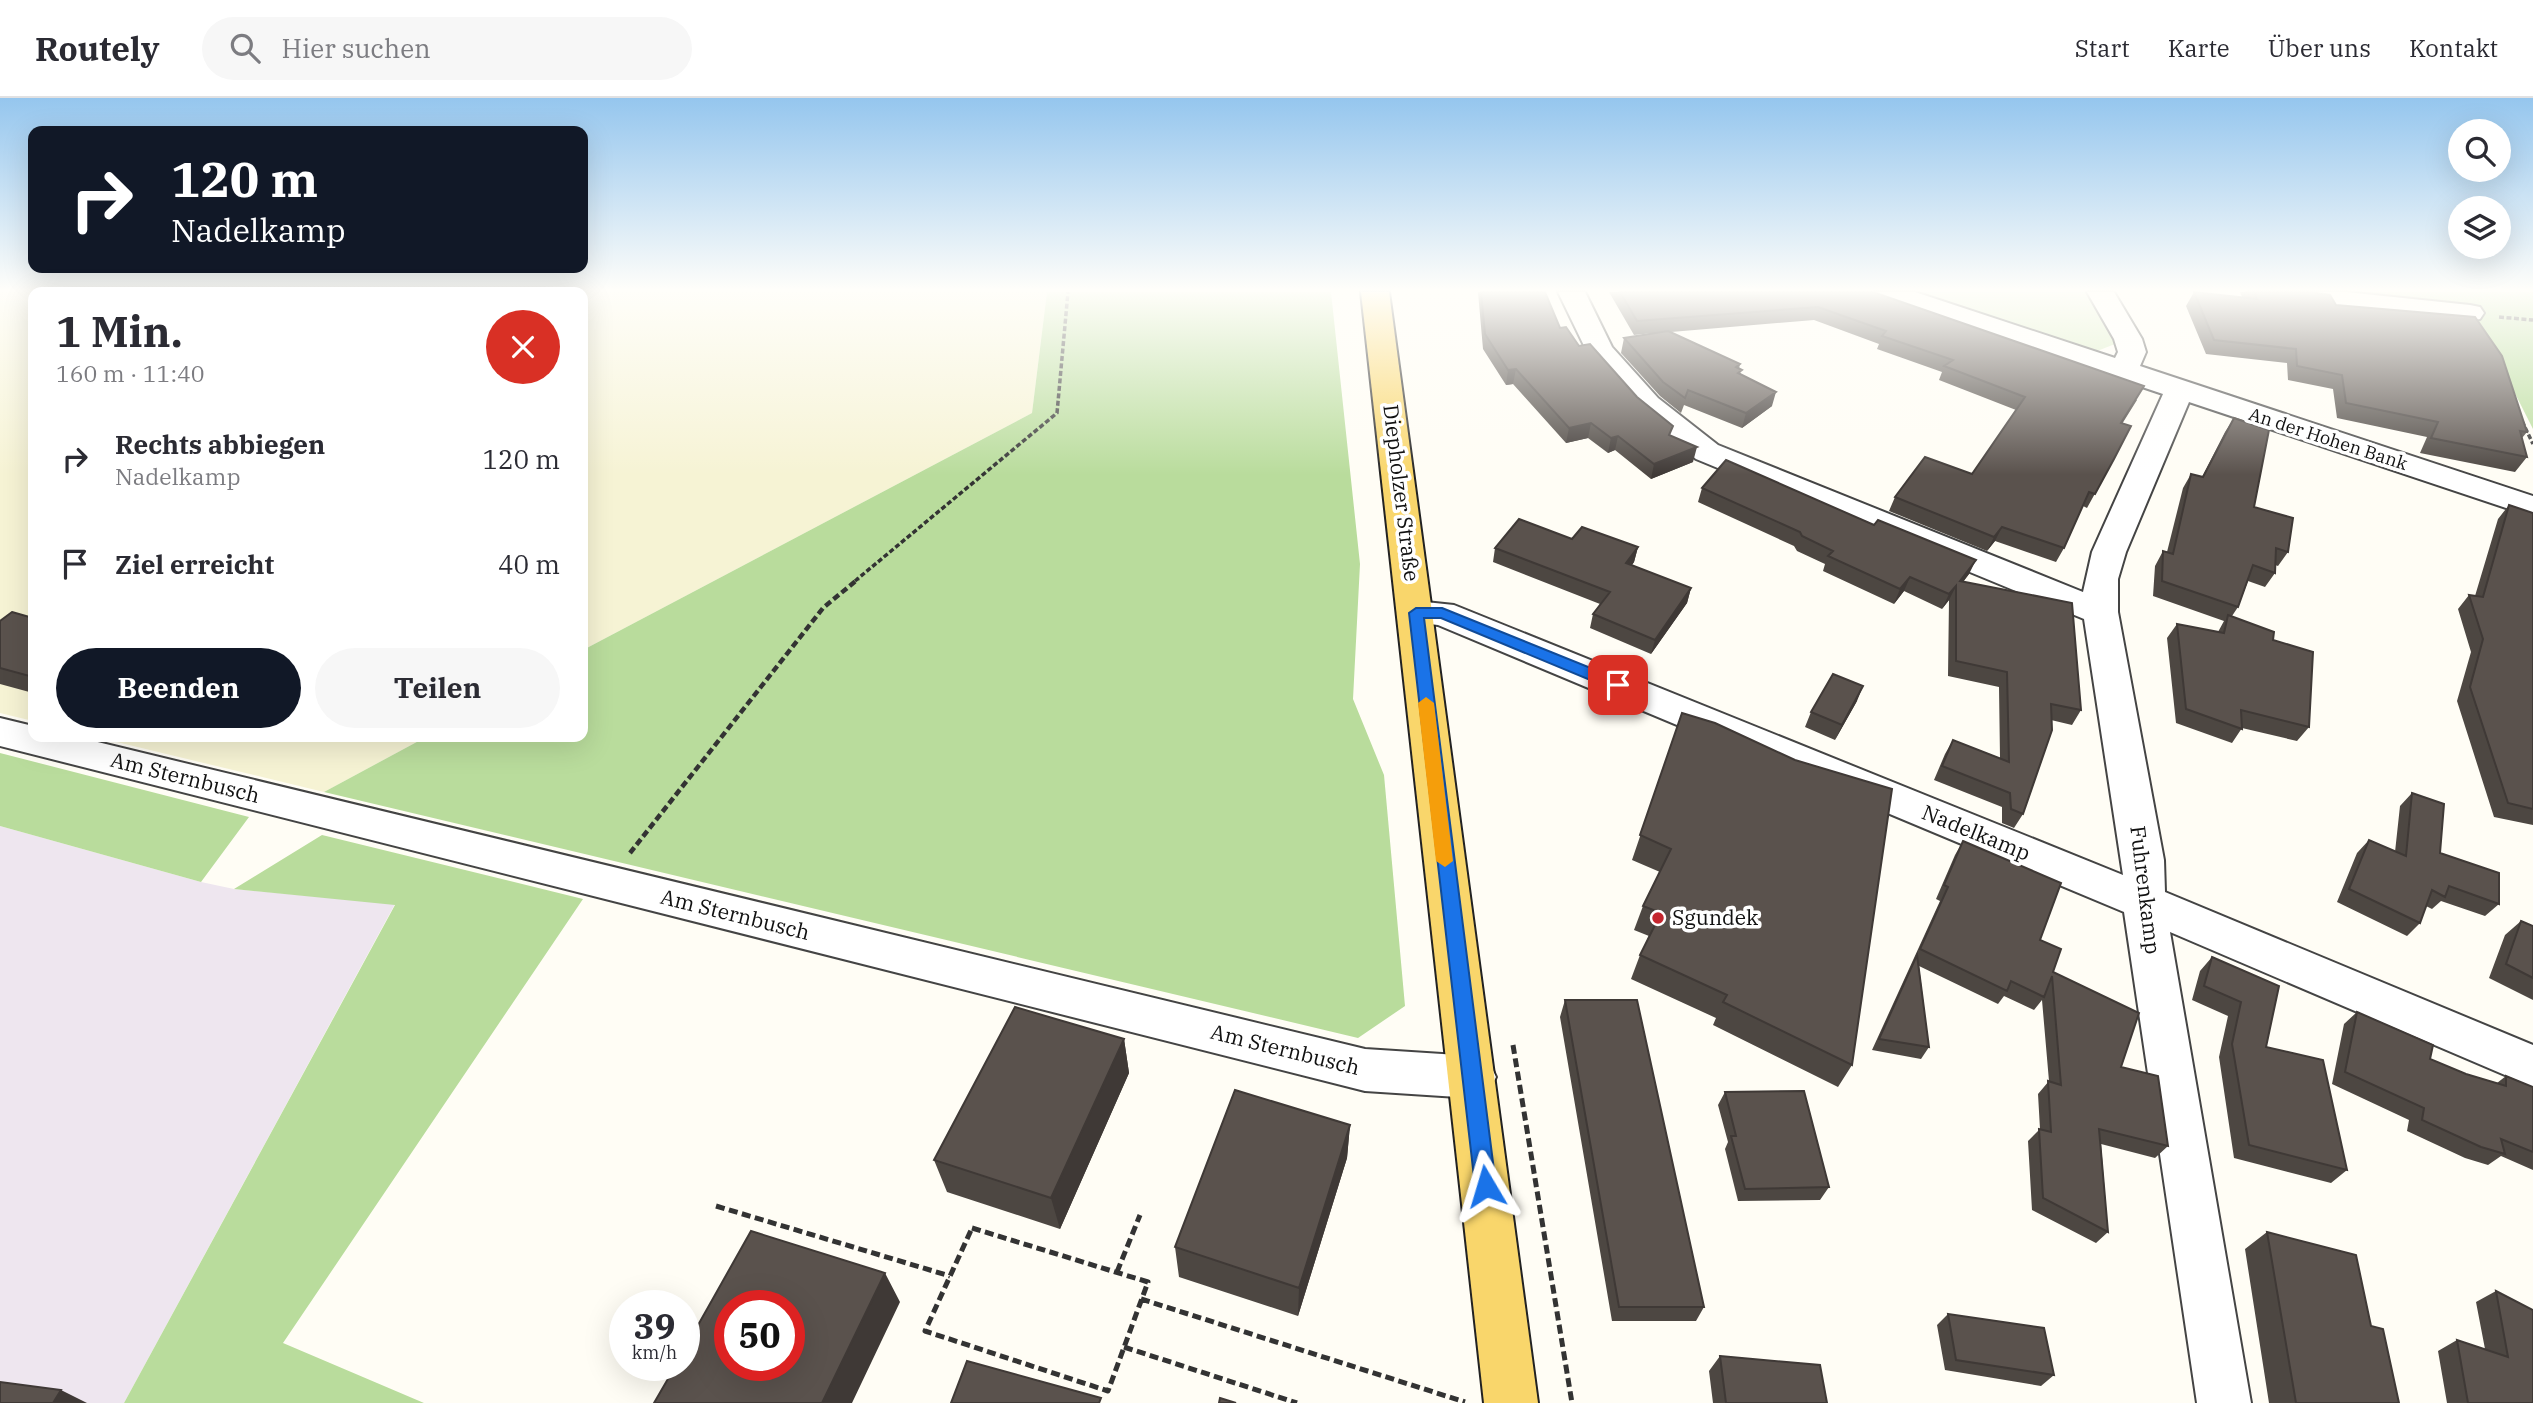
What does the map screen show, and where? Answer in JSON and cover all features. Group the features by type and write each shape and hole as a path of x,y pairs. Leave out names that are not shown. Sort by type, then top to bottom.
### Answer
{"main road":[{"name":"Diepholzer Straße","path":"1383,353 1511,1403"}],"street":[{"path":"1602,353 1647,404 1707,452 2100,612"},
{"name":"An der Hohen Bank","path":"2067,353 2533,507"},
{"path":"2123,372 2132,353"},
{"name":"Fuhrenkamp","path":"2179,391 2109,551 2101,579 2100,612 2143,860 2144,902 2224,1403"},
{"name":"Nadelkamp","path":"1416,613 1442,613 2144,902 2533,1066"},
{"name":"Am Sternbusch","path":"0,732 28,739"},
{"name":"Am Sternbusch","path":"40,742 1365,1070 1473,1077"}],"path":[{"path":"606,884 823,608 1057,413 1062,353"},
{"path":"2522,420 2533,444"},
{"path":"716,1206 950,1276"},
{"path":"1117,1272 1140,1215"},
{"path":"972,1228 1117,1272 1148,1282 1108,1391 925,1331 972,1228"},
{"path":"1141,1299 1469,1403"},
{"path":"1125,1346 1297,1403"}],"shaded area":[{"path":"0,353 28,353 28,626 0,639"},
{"path":"588,353 1039,353 1032,413 588,647"},
{"path":"28,631 28,720 0,713 0,652"},
{"path":"117,742 417,742 324,792"},
{"path":"0,826 234,889 395,904 124,1403 0,1403"}],"green space":[{"path":"1039,353 1337,353 1360,564 1353,699 1384,775 1405,1006 1358,1038 324,792 417,742 588,742 588,647 1032,413"},
{"path":"2495,353 2533,353 2533,429"},
{"path":"0,753 249,817 201,882 0,826"},
{"path":"322,835 583,899 283,1343 424,1403 124,1403 395,905 234,889"}],"building":[{"path":"1497,353 1598,353 1637,397 1673,426 1669,435 1697,447 1654,464 1618,436 1611,438 1591,423 1569,428 1516,369 1508,370"},
{"path":"1637,353 1716,353 1740,364 1736,367 1742,370 1738,373 1776,392 1746,413 1688,390 1685,398 1663,382"},
{"path":"1932,353 2049,353 2144,386 2121,423 2131,426 2095,494 2089,492 2064,548 2002,527 1994,537 1895,497 1925,457 1972,474 2025,397 1944,366 1953,360"},
{"path":"2296,353 2500,353 2527,432 2520,431 2527,457 2431,438 2438,422 2346,403 2342,375 2297,366"},
{"path":"2234,418 2269,430 2254,507 2293,518 2288,552 2276,548 2275,573 2253,565 2238,607 2162,581 2163,551 2173,554 2191,474 2203,477"},
{"path":"1726,460 1874,525 1878,520 1976,560 1960,581 2072,603 2081,710 2051,704 2052,730 2023,814 2011,809 2010,793 1942,766 1953,740 2009,762 2007,672 1956,661 1956,586 1949,594 1910,577 1900,589 1828,556 1833,551 1802,536 1800,532 1702,488"},
{"path":"2509,505 2533,513 2533,809 2508,803 2470,687 2483,639 2469,595 2483,597"},
{"path":"1519,519 1572,539 1582,527 1638,547 1626,563 1691,588 1655,640 1593,614 1610,592 1495,548"},
{"path":"12,612 28,617 28,676 0,668 0,621"},
{"path":"2228,615 2274,632 2273,640 2313,652 2309,727 2241,710 2242,729 2186,709 2177,624 2224,633"},
{"path":"1833,674 1863,686 1842,725 1811,712"},
{"path":"1682,713 1715,723 1795,760 1892,789 1852,1065 1723,1002 1727,995 1640,955 1661,913 1643,906 1671,849 1640,835"},
{"path":"2412,793 2444,804 2440,853 2499,873 2499,904 2449,886 2445,897 2432,890 2420,923 2349,889 2369,840 2406,856"},
{"path":"1963,841 2061,883 2040,940 2061,949 2053,972 2139,1013 2121,1067 2158,1076 2168,1146 2099,1129 2108,1232 2043,1198 2039,1129 2051,1132 2048,1081 2061,1085 2052,976 2044,997 2011,981 2007,991 1920,949 1948,887 1944,885"},
{"path":"2521,921 2533,926 2533,978 2506,964"},
{"path":"1917,955 1929,1047 1879,1039"},
{"path":"2212,957 2279,986 2266,1047 2323,1060 2347,1170 2249,1145 2232,1044 2241,1002 2204,986"},
{"path":"1565,1000 1637,1000 1704,1307 1619,1307"},
{"path":"1015,1007 1124,1039 1051,1198 934,1160"},
{"path":"2357,1012 2433,1045 2430,1059 2506,1086 2506,1076 2533,1087 2533,1152 2501,1139 2505,1154 2481,1147 2422,1120 2424,1108 2345,1072"},
{"path":"1235,1090 1350,1125 1299,1288 1175,1247"},
{"path":"1804,1091 1829,1187 1745,1189 1731,1136 1736,1136 1725,1092"},
{"path":"751,1231 885,1273 822,1403 654,1403 667,1381 700,1381 700,1322 714,1297 714,1381 805,1381 805,1290 718,1290"},
{"path":"2267,1232 2356,1255 2371,1326 2383,1329 2399,1403 2296,1403"},
{"path":"2496,1291 2533,1310 2533,1403 2468,1403 2457,1340 2508,1357"},
{"path":"1948,1314 2044,1328 2054,1375 1956,1360"},
{"path":"1720,1356 1820,1365 1827,1403 1726,1403"},
{"path":"967,1361 1101,1398 1099,1403 951,1403"},
{"path":"0,1382 61,1390 53,1403 0,1403"},
{"path":"1220,1398 1236,1403 1219,1403"}],"slow traffic":[{"path":"1426,703 1445,861"}],"place":[{"name":"Sgundek","path":"1658,918"}],"route":[{"path":"1486,1186 1435,788 1416,613 1442,613 1618,685"}]}
